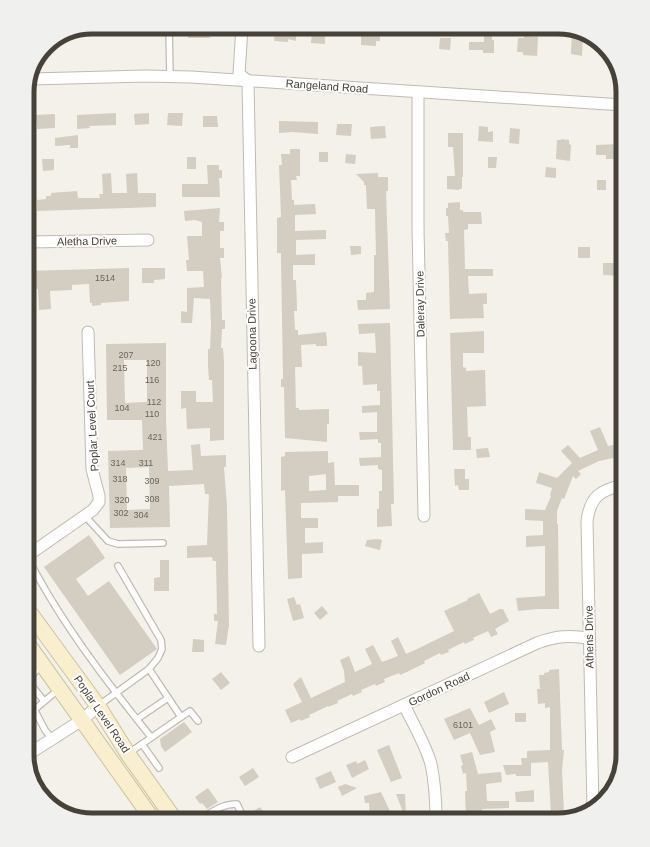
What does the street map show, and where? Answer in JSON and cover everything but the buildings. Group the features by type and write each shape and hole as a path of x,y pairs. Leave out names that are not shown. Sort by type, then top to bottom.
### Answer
{"main road":[{"name":"Poplar Level Road","path":"34,619 98,706 128,754 170,813"},
{"name":"Poplar Level Road","path":"34,653 147,813"}],"street":[{"name":"Lagoona Drive","path":"242,34 239,74 248,81 258,646"},
{"name":"Rangeland Road","path":"36,79 170,76 616,105"},
{"name":"Daleray Drive","path":"418,92 418,227 424,516"},
{"name":"Aletha Drive","path":"34,242 148,240"},
{"name":"Poplar Level Court","path":"34,551 93,510 99,502 99,496 92,469 88,332"},
{"name":"Athens Drive","path":"593,801 587,521 590,505 599,494 616,487"},
{"name":"Gordon Road","path":"292,757 537,643 562,636 589,638"},
{"path":"404,705 417,731 430,763 436,793 436,813"},
{"path":"34,749 82,720 98,706"}],"lane":[{"path":"169,34 170,76"},
{"path":"85,516 108,541 118,544 163,543"},
{"path":"98,706 149,669 158,658 162,649 161,640 118,566"},
{"path":"34,570 40,582 68,625 116,692 152,737"},
{"path":"34,674 42,664"},
{"path":"149,669 181,717"},
{"path":"34,688 44,701"},
{"path":"52,739 45,730 34,709 59,689"},
{"path":"138,719 168,698"},
{"path":"128,754 190,710 198,722"},
{"path":"142,744 159,768"},
{"path":"210,813 219,807 237,804 241,813"}]}
